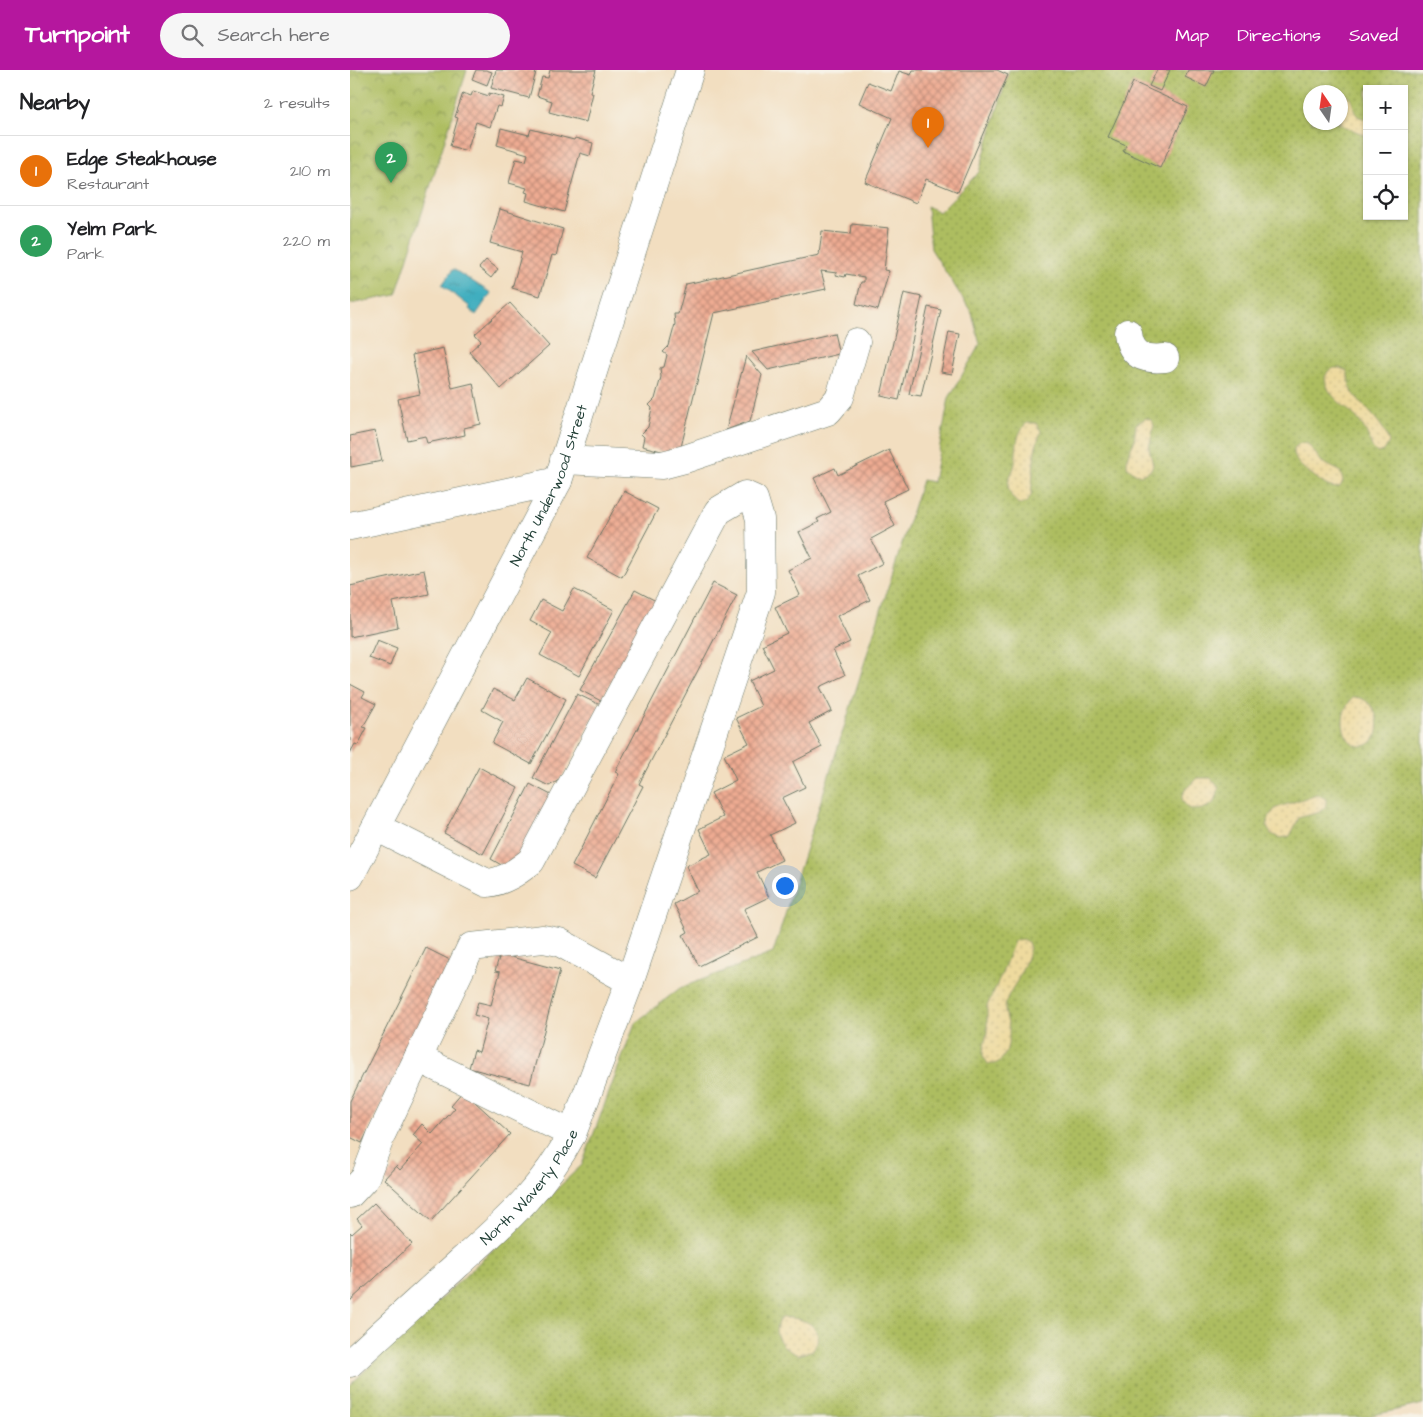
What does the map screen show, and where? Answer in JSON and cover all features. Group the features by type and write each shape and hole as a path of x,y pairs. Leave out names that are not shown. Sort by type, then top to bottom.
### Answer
{"street":[{"name":"North Underwood Street","path":"350,876 561,470 690,70"},
{"path":"1128,333 1132,348 1137,354 1149,359 1165,358"},
{"path":"350,526 561,470 662,465 828,411 840,397 856,342"},
{"name":"North Waverly Place","path":"350,1363 515,1213 560,1157 572,1134 633,971 761,592 760,519 754,499 745,496 736,499 718,511 531,861 513,876 498,882 487,883 376,827"},
{"path":"350,1194 364,1178 382,1133 472,947 543,939 559,942 633,971"},
{"path":"418,1058 572,1134"}],"green space":[{"path":"350,70 467,70 396,295 350,304"},
{"path":"1009,70 1423,70 1423,1404 1364,1417 350,1417 350,1385 582,1165 635,1023 680,988 773,953 922,480 933,482 949,398 980,344 972,313 931,249 927,206 939,212 979,172"}],"sand":[{"path":"1348,96 1351,98 1354,111 1363,118 1363,134 1348,128"},
{"path":"1334,368 1347,371 1352,392 1374,416 1387,435 1389,442 1384,451 1378,453 1374,450 1360,422 1329,391 1325,377 1328,371"},
{"path":"1146,418 1151,420 1154,425 1149,448 1153,465 1150,471 1141,475 1135,473 1127,466 1127,457 1134,442 1136,424"},
{"path":"1027,423 1036,423 1041,431 1035,450 1031,496 1027,502 1020,505 1010,494 1008,483 1014,466 1018,437"},
{"path":"1300,443 1308,444 1322,462 1340,471 1343,481 1340,487 1336,488 1325,484 1299,464 1295,457 1294,448"},
{"path":"1354,697 1363,699 1370,705 1378,721 1375,738 1370,744 1362,746 1358,746 1350,741 1346,735 1343,723 1347,706"},
{"path":"1197,778 1211,778 1219,788 1215,802 1206,808 1196,810 1188,807 1182,798 1185,790"},
{"path":"1317,794 1326,799 1326,804 1321,811 1299,818 1290,836 1281,838 1271,834 1266,826 1270,815 1276,808"},
{"path":"1022,939 1028,942 1030,948 1023,969 1005,1005 1009,1029 1008,1047 999,1062 988,1064 983,1056 987,1032 987,1006 1014,941"},
{"path":"781,1318 797,1319 811,1324 818,1335 813,1350 799,1355 788,1350 783,1345 776,1330"}],"water":[{"path":"453,269 491,293 476,315 469,309 470,307 442,285"}],"building":[{"path":"476,70 492,72 487,85 472,79"},
{"path":"496,70 528,70 536,72 529,98 491,88"},
{"path":"550,70 596,70 590,92 593,93 586,122 549,112 552,101 537,96 542,77 548,78"},
{"path":"913,70 997,70 1008,75 958,192 926,179 916,203 865,182 892,118 859,103 868,82 891,91 899,71 911,75"},
{"path":"1157,70 1170,70 1160,91 1149,86"},
{"path":"1188,70 1214,70 1206,87 1185,77"},
{"path":"1133,82 1188,107 1160,168 1123,151 1126,145 1108,137"},
{"path":"473,91 489,96 489,93 504,97 501,107 497,106 490,127 476,122 467,151 450,146 458,118 455,117 463,93 471,96"},
{"path":"501,128 529,135 531,129 593,143 590,156 580,153 564,212 526,201 528,193 525,192 527,188 509,183 516,159 526,161 528,154 497,145"},
{"path":"500,209 563,229 556,256 552,255 540,296 512,288 522,252 490,243"},
{"path":"852,224 889,228 884,270 889,271 878,310 856,304 864,277 846,274 845,277 836,275 837,273 821,271 826,289 714,313 680,451 670,448 669,453 642,446 644,437 641,434 648,427 652,408 649,405 655,399 661,377 660,368 664,367 667,355 663,352 669,346 675,324 674,314 678,314 686,284 819,255 822,231 851,234"},
{"path":"486,260 498,269 491,278 479,268"},
{"path":"904,293 922,297 899,400 881,396"},
{"path":"510,303 549,346 501,389 469,352 481,341 475,334"},
{"path":"928,307 941,310 921,396 909,394"},
{"path":"949,332 960,334 952,374 941,372"},
{"path":"834,333 839,354 768,370 752,352"},
{"path":"443,348 452,388 473,383 481,424 464,428 465,435 427,443 425,436 407,440 398,399 420,394 412,355"},
{"path":"746,356 762,375 750,421 726,430"},
{"path":"375,431 382,461 351,467 350,436"},
{"path":"889,450 908,489 883,501 895,526 871,539 883,563 858,576 870,600 837,616 850,642 833,650 845,675 820,687 832,711 809,723 822,747 793,762 805,787 782,798 795,823 770,835 782,860 757,872 769,897 744,909 758,937 699,966 683,935 688,932 674,904 698,891 686,866 711,854 699,829 723,817 711,793 736,780 724,755 749,743 736,718 761,706 749,681 774,669 762,645 787,633 775,607 800,595 788,570 812,558 799,532 819,522 817,519 831,512 814,478 835,468 838,475"},
{"path":"624,491 658,509 622,577 587,558"},
{"path":"424,570 429,594 393,602 398,627 350,637 350,586"},
{"path":"713,583 737,595 639,784 643,786 595,878 572,866 619,774 615,772"},
{"path":"574,589 614,610 579,676 540,655 552,633 530,621 541,600 562,611"},
{"path":"635,590 656,601 601,701 580,690"},
{"path":"377,640 397,648 390,666 369,658"},
{"path":"527,678 566,699 531,764 492,743 503,722 482,710 493,689 515,700"},
{"path":"350,684 365,692 362,697 376,704 363,727 367,728 358,745 355,744 350,753"},
{"path":"577,694 600,705 561,779 549,786 533,778"},
{"path":"479,767 518,788 483,854 444,833"},
{"path":"530,784 551,795 518,857 503,866 491,859"},
{"path":"426,948 452,961 362,1143 350,1137 350,1101"},
{"path":"500,954 560,970 530,1084 469,1068 474,1050 479,1052 488,1019 474,1015 478,1002 491,1005 500,972 495,971"},
{"path":"463,1091 510,1134 431,1221 384,1179 396,1166 400,1170 423,1144 413,1135 422,1124 432,1134 455,1108 451,1105"},
{"path":"374,1203 412,1244 350,1301 350,1232 352,1234 362,1225 357,1219"}],"place":[{"name":"Edge Steakhouse","path":"928,148"},
{"name":"Yelm Park","path":"391,183"}]}
